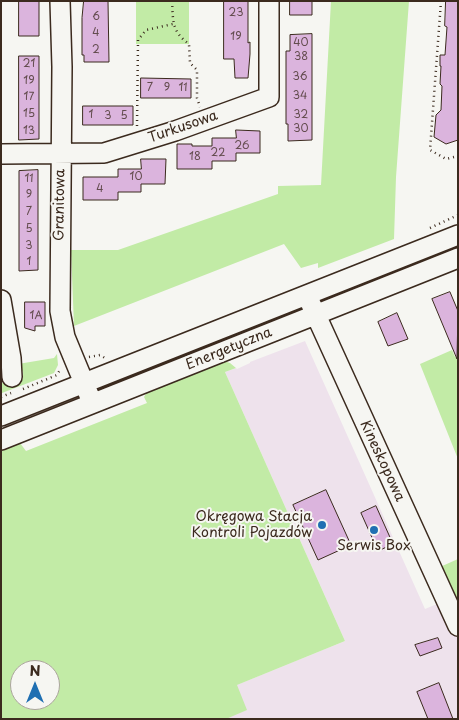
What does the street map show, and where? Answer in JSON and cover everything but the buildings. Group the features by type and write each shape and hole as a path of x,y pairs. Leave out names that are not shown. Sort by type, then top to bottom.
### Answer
{"street":[{"name":"Granitowa","path":"60,1 62,67 59,258 61,324 92,404"},
{"name":"Turkusowa","path":"1,154 104,153 269,97 269,1"},
{"name":"Energetyczna","path":"1,416 458,235"},
{"name":"Energetyczna","path":"1,440 458,258"},
{"name":"Kineskopowa","path":"307,295 458,626"},
{"path":"1,300 11,358 12,377"}],"path":[{"path":"172,1 173,24 180,38 190,44 190,63 197,70 197,98 205,120"},
{"path":"441,1 430,150 446,159 458,156"},
{"path":"137,142 138,40 146,30 173,24"},
{"path":"1,397 57,375 63,367"}],"shaded area":[{"path":"305,341 425,609 437,604 448,630 458,626 458,719 153,719 345,641 225,372 237,369 250,362"}],"green space":[{"path":"136,1 189,1 189,44 136,44"},
{"path":"331,1 409,1 396,177 394,239 318,268 318,263 301,268 284,244 74,326 71,250 118,250 278,194 278,186 321,185"},
{"path":"291,309 298,309 300,312 121,385 118,377"},
{"path":"452,350 455,357 458,356 458,459 420,364"},
{"path":"57,354 58,365 54,373 2,393 1,382 10,387 16,386 22,380 23,372 18,364 54,358"},
{"path":"224,361 236,368 225,372 345,641 237,685 247,710 226,719 1,719 1,450 20,443 26,451 147,403 144,397 147,392"},
{"path":"458,559 458,608 440,567"}],"place":[{"name":"Okręgowa Stacja Kontroli Pojazdów","path":"322,525"},
{"name":"Serwis Box","path":"374,530"}]}
